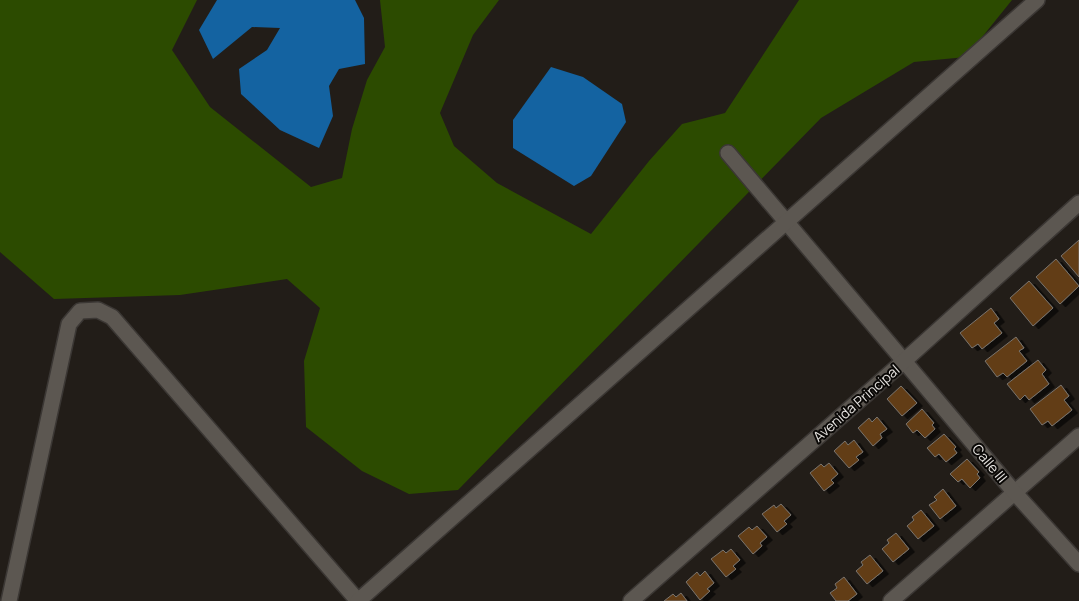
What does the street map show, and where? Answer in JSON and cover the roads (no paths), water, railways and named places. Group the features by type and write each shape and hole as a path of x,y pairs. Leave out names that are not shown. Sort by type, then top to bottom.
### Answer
{"street":[{"path":"9,601 70,324 80,311 98,310 112,317 358,601 1037,0"},
{"name":"Calle III","path":"728,153 1015,493 1079,564"},
{"name":"Avenida Principal","path":"631,601 904,361 1079,202"},
{"path":"890,601 1079,436"}],"water":[{"path":"217,0 355,0 364,18 365,64 339,69 329,86 333,116 319,148 280,130 241,94 239,69 267,50 280,28 252,27 213,59 199,30"},
{"path":"551,67 583,77 622,104 626,122 591,176 574,186 513,148 513,120"}]}
